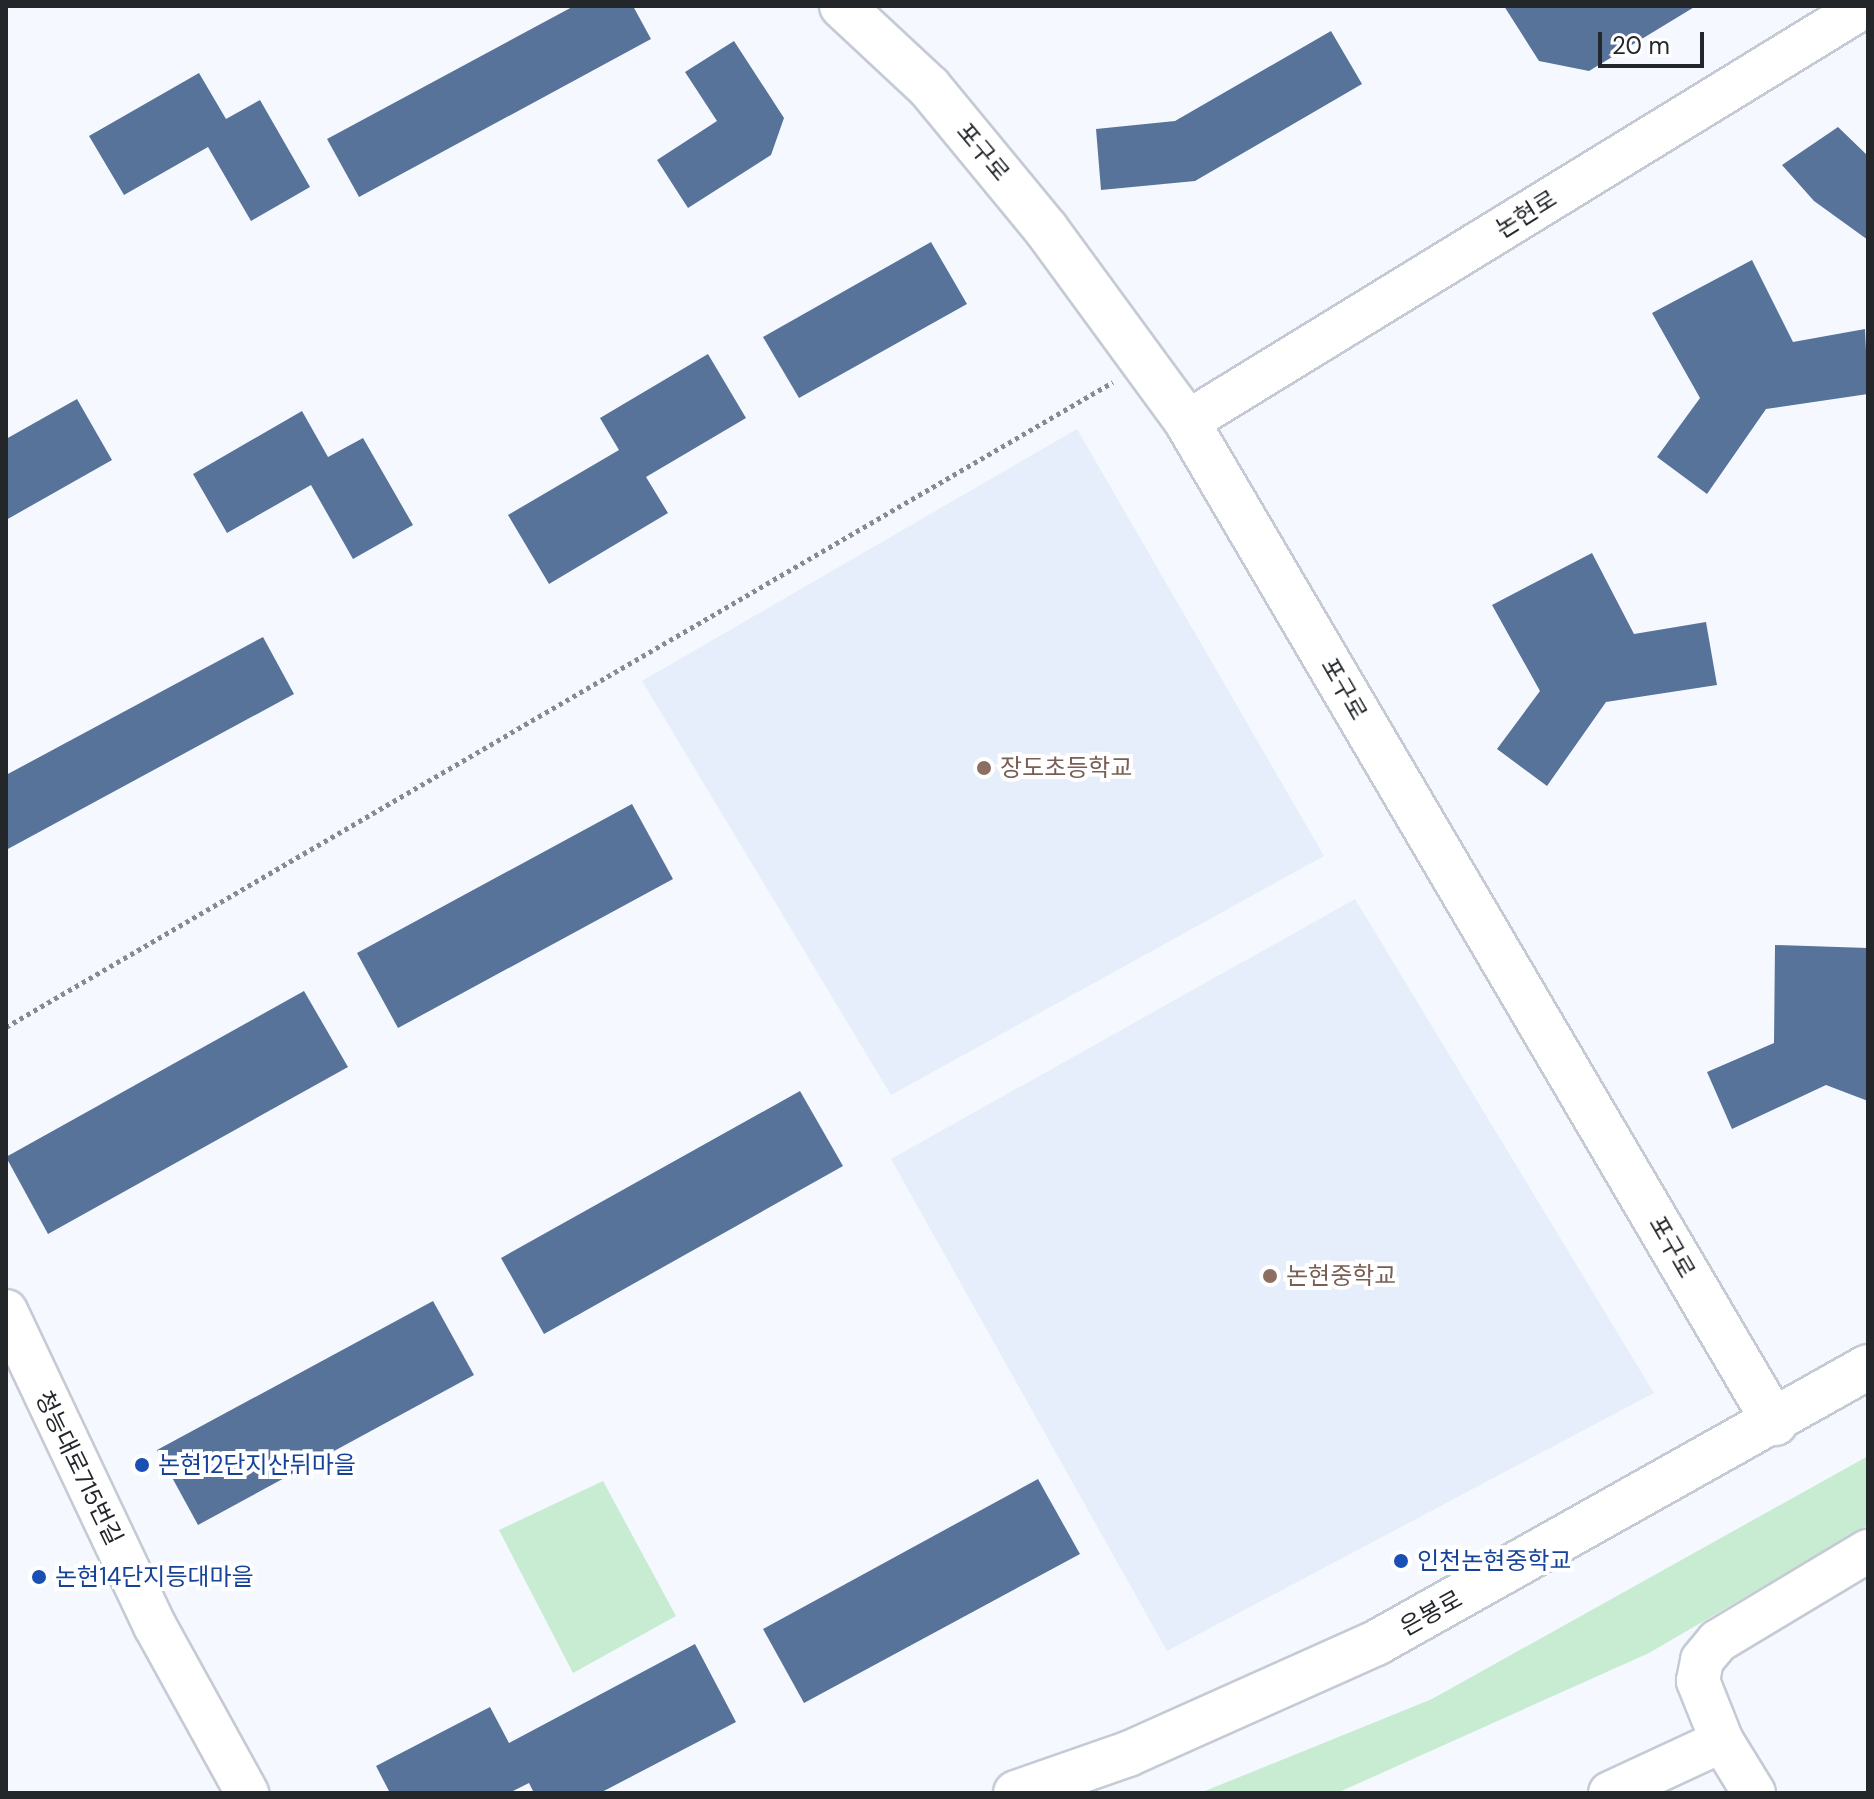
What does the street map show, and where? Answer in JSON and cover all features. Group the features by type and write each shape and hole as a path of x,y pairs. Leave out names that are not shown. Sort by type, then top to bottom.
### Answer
{"street":[{"name":"포구로","path":"842,6 929,87 1187,422 1775,1423"},
{"name":"논현로","path":"1187,422 1865,6"},
{"name":"청능대로715번길","path":"6,1311 155,1626 247,1793"},
{"name":"은봉로","path":"1016,1793 1128,1754 1376,1643 1775,1423 1868,1367"},
{"path":"1754,1793 1722,1741 1698,1681 1702,1660 1718,1641 1868,1551"},
{"path":"1610,1793 1722,1741"}],"path":[{"path":"6,1027 1145,364"}],"shaded area":[{"name":"장도초등학교","path":"1077,429 1324,856 891,1095 642,681"},
{"name":"논현중학교","path":"1355,899 1654,1393 1167,1651 891,1159"}],"green space":[{"path":"1868,1456 1868,1525 1649,1653 1337,1793 1200,1793 1432,1699"},
{"path":"603,1481 676,1616 573,1673 499,1530"}],"building":[{"path":"574,6 633,6 651,39 359,197 327,139"},
{"path":"1504,6 1696,6 1589,71 1539,61"},
{"path":"1331,31 1362,84 1195,181 1101,190 1096,129 1175,121"},
{"path":"734,41 784,118 771,155 688,208 657,160 717,121 685,72"},
{"path":"199,73 226,119 260,100 310,187 251,221 208,147 124,195 89,136"},
{"path":"1838,127 1868,156 1868,240 1814,201 1782,165"},
{"path":"931,242 967,304 799,398 763,337"},
{"path":"1752,260 1793,342 1865,329 1868,394 1766,409 1707,494 1657,457 1700,398 1652,313"},
{"path":"708,354 746,418 646,477 668,513 549,584 508,515 619,450 600,418"},
{"path":"77,399 112,460 6,520 6,439"},
{"path":"302,411 328,457 363,438 413,525 353,559 311,485 227,533 193,474"},
{"path":"1592,553 1634,634 1706,622 1717,685 1606,702 1547,786 1497,749 1540,691 1492,605"},
{"path":"263,637 294,694 6,850 6,775"},
{"path":"632,804 673,879 398,1028 357,953"},
{"path":"1775,945 1868,948 1868,1101 1826,1085 1732,1129 1707,1072 1774,1043"},
{"path":"304,991 348,1067 48,1234 6,1157"},
{"path":"800,1091 843,1166 544,1334 501,1258"},
{"path":"433,1301 474,1375 198,1525 157,1450"},
{"path":"1038,1479 1080,1554 804,1703 763,1629"},
{"path":"695,1644 736,1722 600,1793 534,1793 529,1783 509,1793 390,1793 376,1766 490,1707 509,1743"}],"place":[{"name":"장도초등학교","path":"984,768"},
{"name":"논현중학교","path":"1270,1276"},
{"name":"논현12단지산뒤마을","path":"142,1465"},
{"name":"인천논현중학교","path":"1401,1561"},
{"name":"논현14단지등대마을","path":"39,1577"}]}
